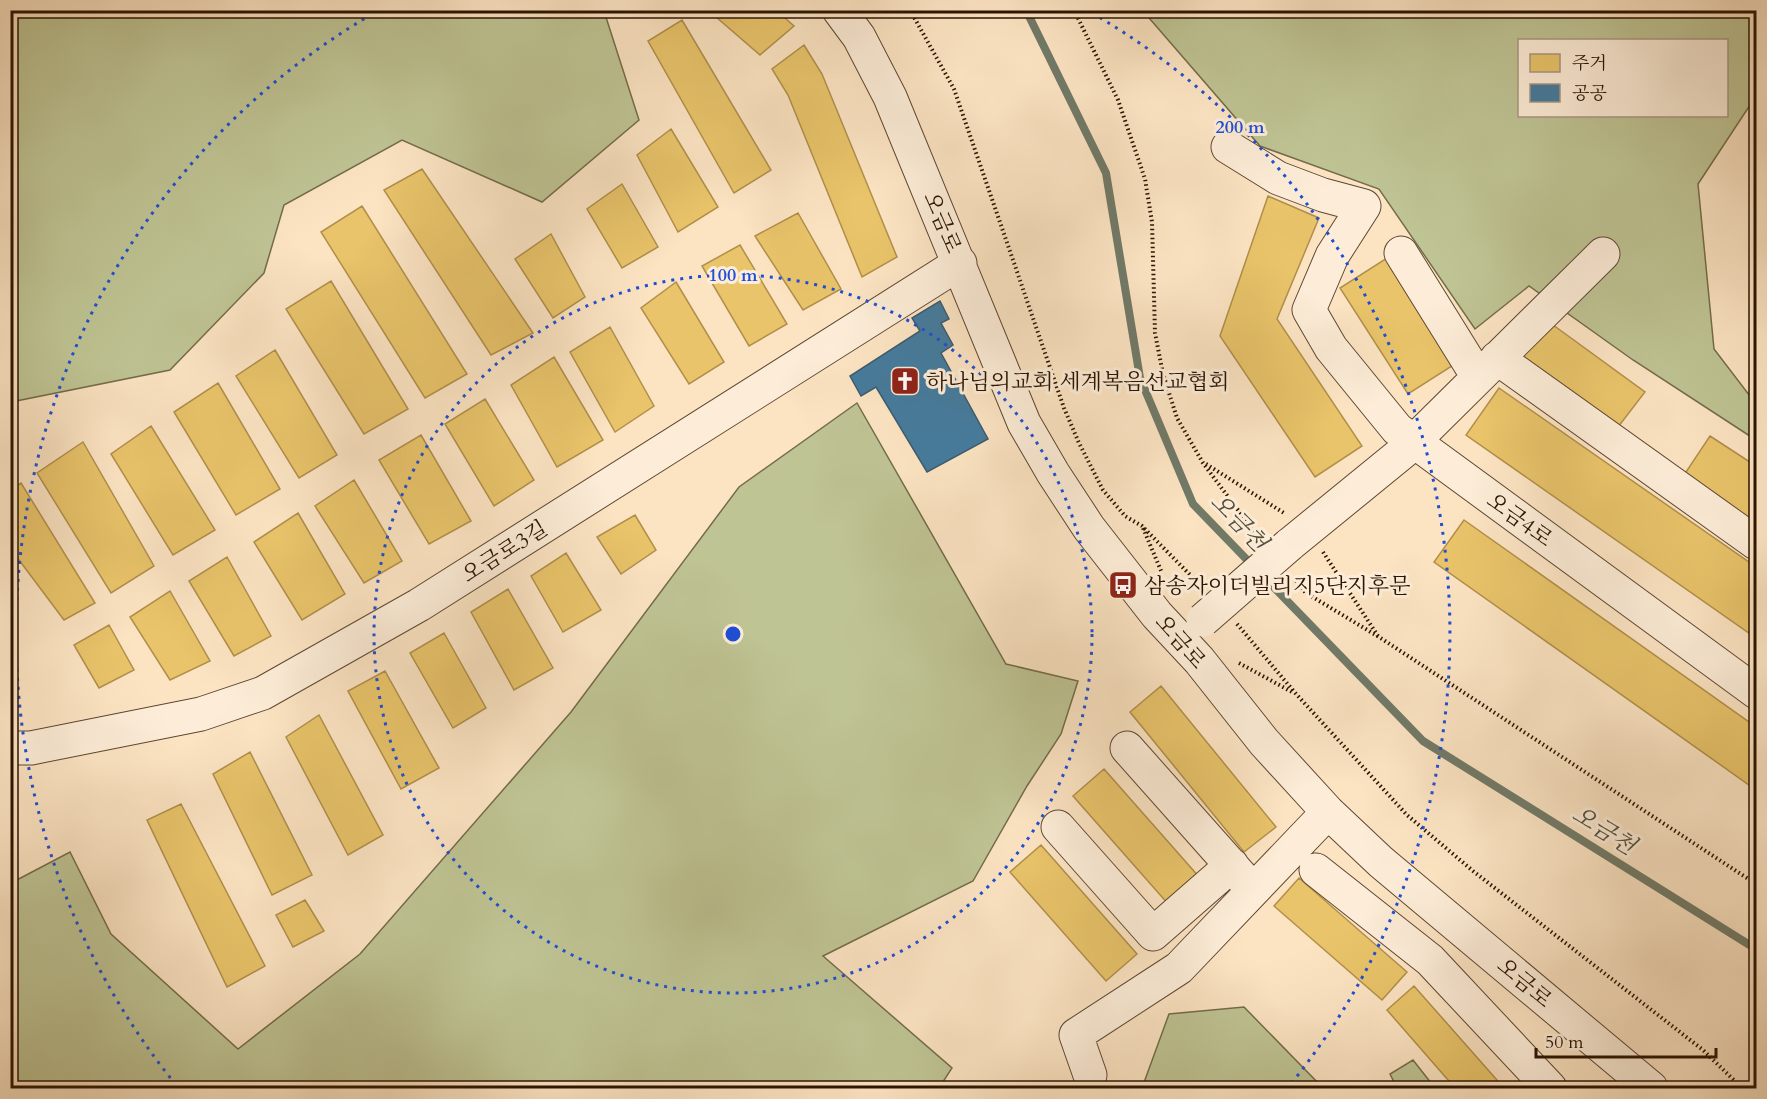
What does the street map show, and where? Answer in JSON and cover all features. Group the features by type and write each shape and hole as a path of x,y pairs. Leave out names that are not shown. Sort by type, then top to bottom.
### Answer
{"street":[{"name":"오금로","path":"839,10 859,37 890,98 960,263 1024,423 1089,528 1157,615 1191,630 1198,660 1264,742 1328,812 1381,862 1651,1089"},
{"name":"오금4로","path":"1228,147 1278,178 1323,195 1364,206 1332,256 1309,310 1331,348 1397,429 1756,692"},
{"path":"1401,253 1487,368 1756,543"},
{"path":"1191,630 1289,531 1414,442 1603,254"},
{"name":"오금로3길","path":"10,748 42,746 191,716 263,693 419,605 960,263"},
{"path":"1127,748 1254,891"},
{"path":"1090,1075 1076,1035 1179,968 1328,812"},
{"path":"1058,827 1153,934 1232,866"},
{"path":"1316,870 1430,960 1550,1089"}],"path":[{"path":"1203,462 1289,531"},
{"path":"1142,526 1165,580"},
{"path":"1323,551 1379,637"},
{"path":"1235,661 1296,695"}],"green space":[{"path":"11,10 604,11 639,120 542,202 402,140 284,205 264,273 170,370 11,402"},
{"path":"1143,11 1756,11 1756,96 1698,184 1714,349 1756,404 1756,440 1633,360 1529,286 1475,329 1379,189 1260,146"},
{"path":"857,403 1006,664 1078,681 1061,734 1027,786 973,881 823,956 952,1068 939,1088 11,1088 11,883 70,852 111,934 238,1049 360,954 571,712 739,487"},
{"path":"1244,1007 1323,1088 1142,1088 1169,1014"},
{"path":"1413,1060 1435,1088 1397,1088 1390,1074"}],"building: 주거":[{"path":"708,10 776,10 794,26 760,55"},
{"path":"682,20 771,170 734,193 648,41"},
{"path":"804,45 822,74 897,257 862,277 788,95 772,69"},
{"path":"671,129 718,207 678,232 637,155"},
{"path":"422,169 533,333 491,355 384,190"},
{"path":"622,184 658,247 622,268 587,209"},
{"path":"1268,196 1319,218 1277,319 1362,446 1315,477 1220,336"},
{"path":"362,206 467,374 425,398 321,232"},
{"path":"798,213 841,289 803,310 755,236"},
{"path":"551,234 585,297 553,318 515,259"},
{"path":"740,245 787,324 749,346 702,266"},
{"path":"1387,258 1455,364 1408,394 1340,288"},
{"path":"331,281 408,409 364,434 286,309"},
{"path":"676,282 724,362 689,384 641,308"},
{"path":"1549,322 1645,392 1615,431 1517,364"},
{"path":"610,327 654,406 615,432 570,352"},
{"path":"275,350 337,455 299,478 236,376"},
{"path":"554,357 603,440 557,467 511,385"},
{"path":"218,383 280,489 236,515 174,412"},
{"path":"1499,388 1756,567 1756,638 1466,435"},
{"path":"485,399 534,480 494,506 445,424"},
{"path":"151,426 215,530 173,555 111,454"},
{"path":"421,435 471,521 429,544 379,460"},
{"path":"1710,436 1756,466 1756,535 1678,484"},
{"path":"83,442 154,566 111,593 37,473"},
{"path":"354,480 402,561 364,583 315,506"},
{"path":"21,483 95,603 64,620 10,548 10,490"},
{"path":"298,513 345,594 302,620 254,542"},
{"path":"635,515 656,550 621,574 597,537"},
{"path":"1464,520 1756,727 1756,790 1434,562"},
{"path":"566,553 601,610 563,632 531,576"},
{"path":"227,557 271,636 234,656 189,581"},
{"path":"508,589 553,668 514,690 471,612"},
{"path":"170,591 210,661 170,680 130,617"},
{"path":"109,625 134,670 99,688 74,645"},
{"path":"444,633 486,708 453,728 410,653"},
{"path":"385,671 439,768 401,789 348,691"},
{"path":"1161,686 1276,827 1244,852 1130,712"},
{"path":"319,715 383,835 348,855 286,737"},
{"path":"250,752 312,875 272,895 213,774"},
{"path":"1104,769 1200,878 1169,905 1073,796"},
{"path":"181,804 265,966 227,987 147,820"},
{"path":"1041,845 1137,954 1106,981 1010,872"},
{"path":"1299,878 1407,972 1382,1000 1274,906"},
{"path":"305,900 324,931 293,947 276,915"},
{"path":"1414,986 1504,1088 1455,1088 1387,1010"}],"building: 공공":[{"name":"하나님의교회 세계복음선교협회","path":"940,301 949,319 941,323 953,345 941,353 988,439 927,472 876,387 861,396 850,376 920,331 912,318"}],"waterway":[{"name":"오금천","path":"1026,10 1106,173 1140,378 1193,504 1254,567"},
{"name":"오금천","path":"1265,578 1423,741 1756,949"}],"place":[{"name":"하나님의교회 세계복음선교협회","path":"905,381"},
{"name":"삼송자이더빌리지5단지후문","path":"1123,585"}]}
